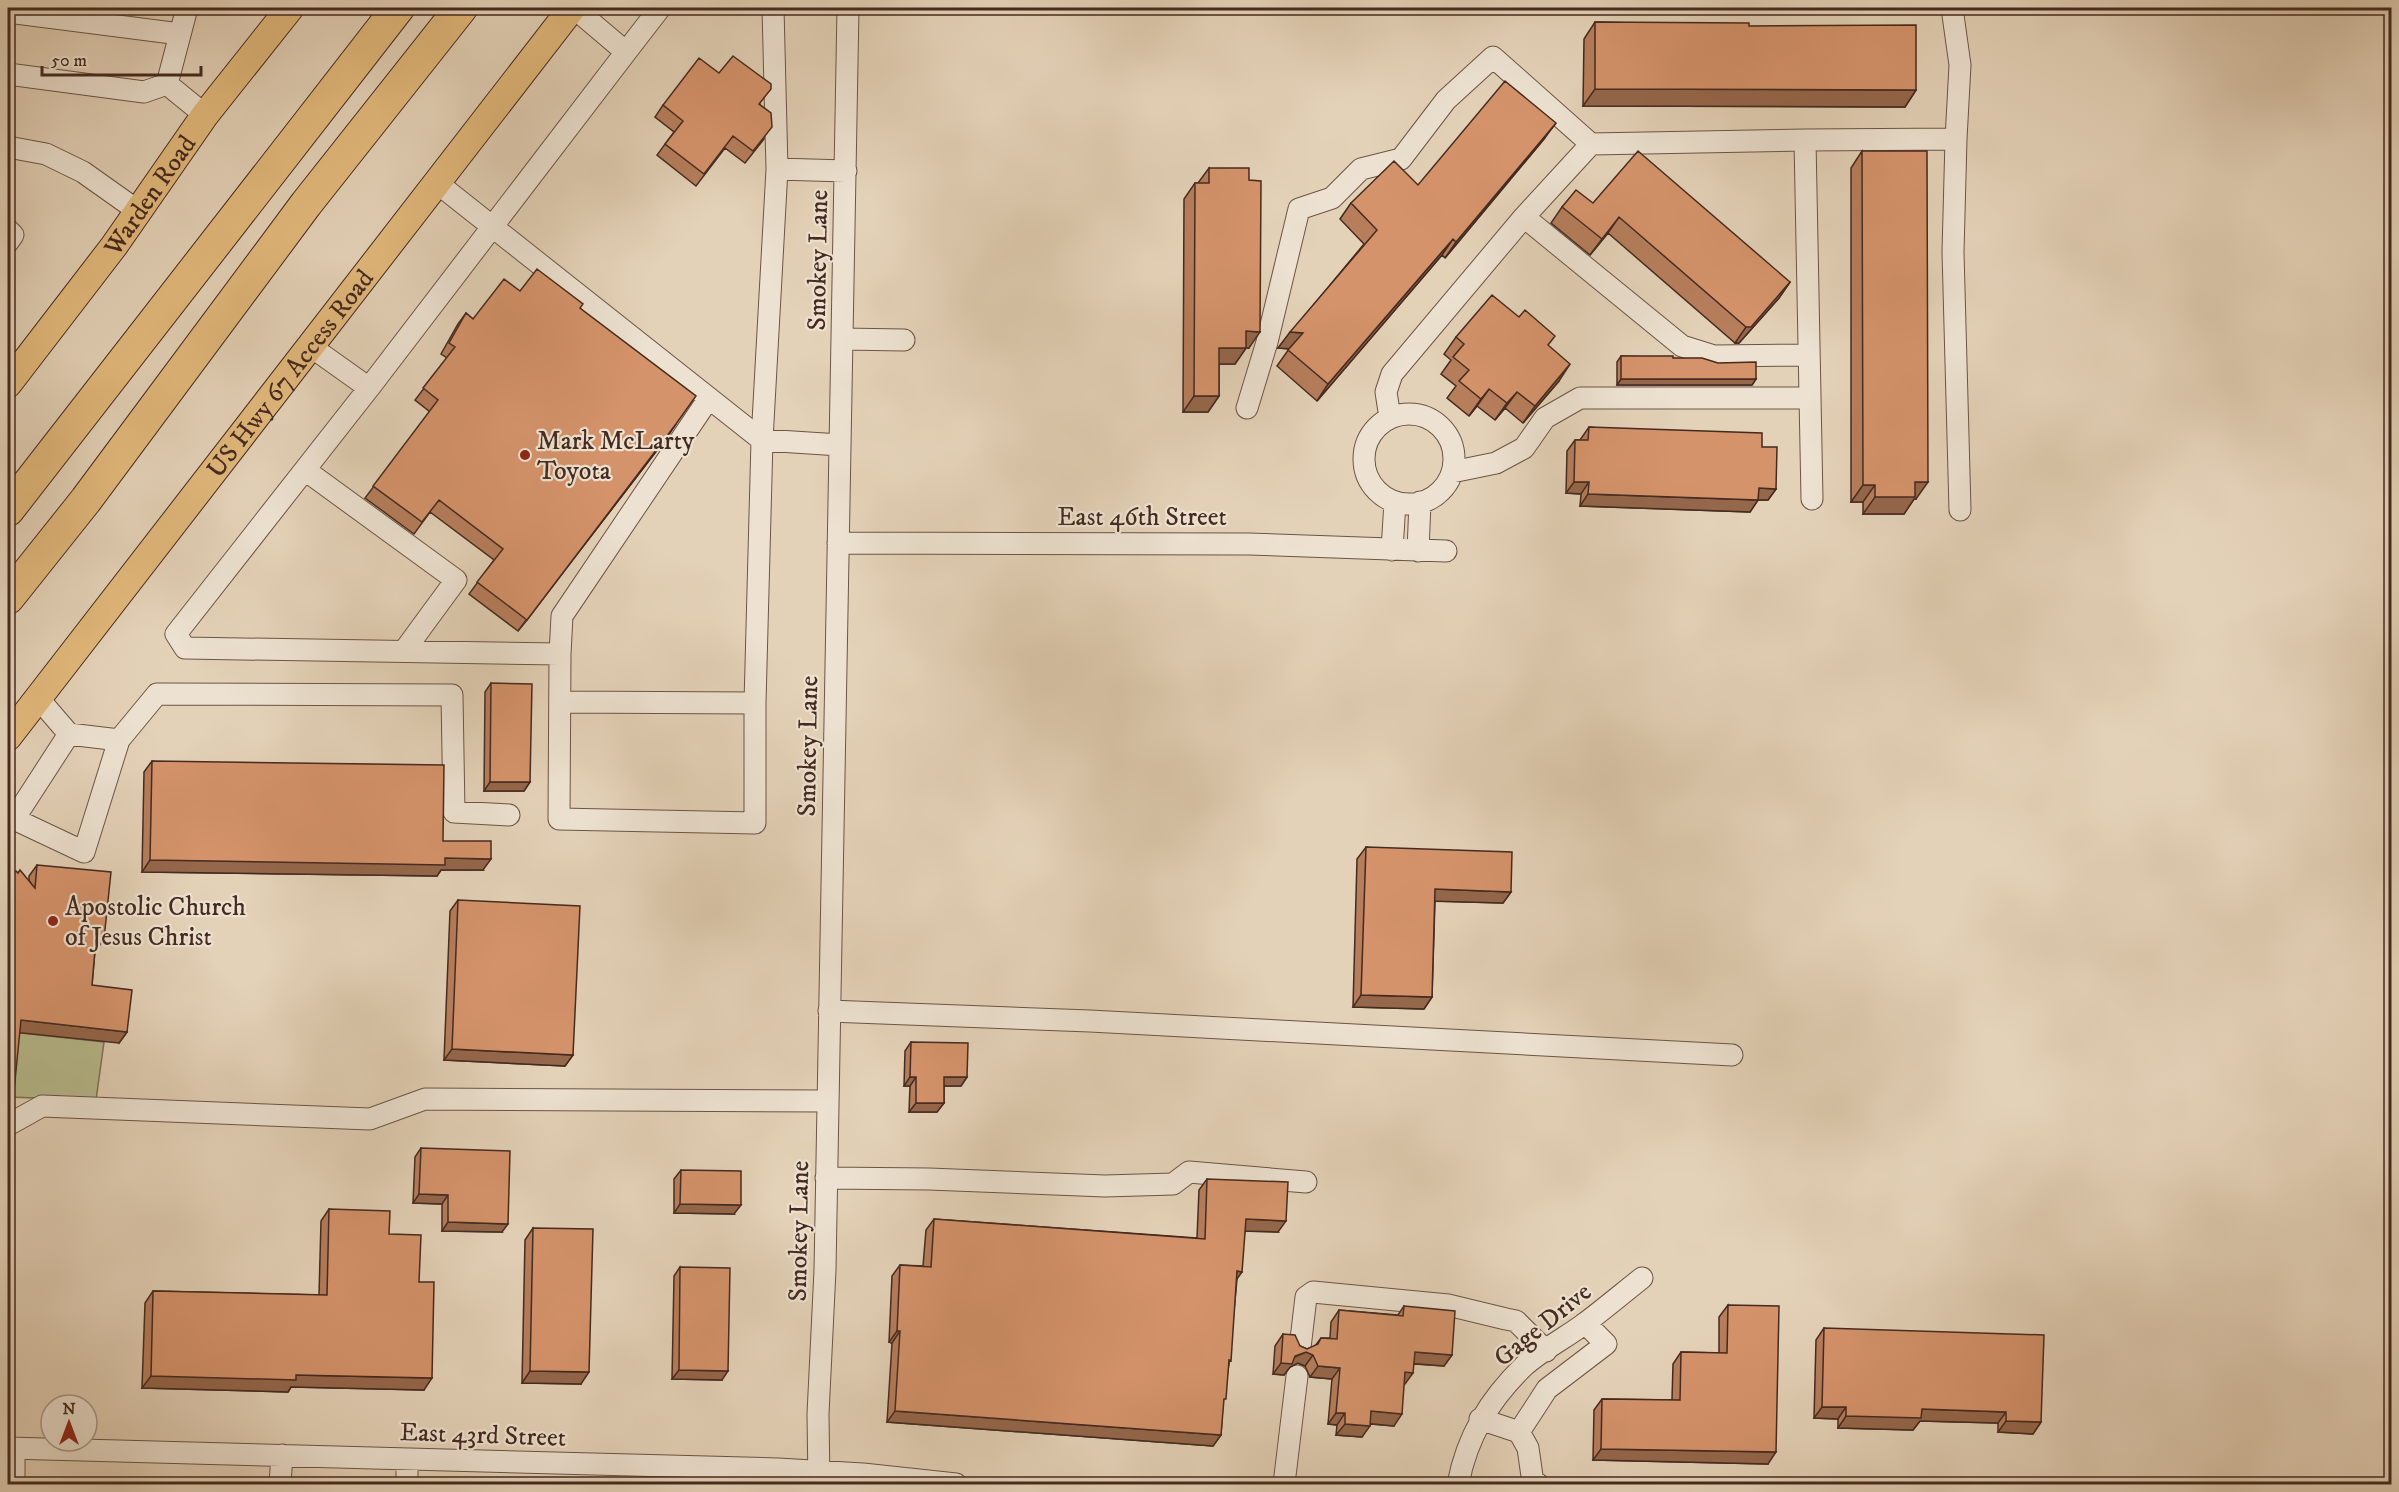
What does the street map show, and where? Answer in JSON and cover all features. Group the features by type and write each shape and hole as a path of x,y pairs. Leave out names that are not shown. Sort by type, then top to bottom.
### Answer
{"highway":[{"path":"8,510 398,8"},
{"path":"8,598 86,500 306,204 461,8"}],"main road":[{"name":"Warden Road","path":"8,384 114,246 206,115 290,8"},
{"name":"US Hwy 67 Access Road","path":"8,737 573,8"}],"street":[{"path":"167,84 187,8"},
{"path":"573,8 626,52"},
{"path":"560,654 185,648 176,634 369,388 660,8"},
{"path":"709,398 562,616 559,819 755,823 755,703 762,440 777,169 773,8"},
{"name":"Smokey Lane","path":"819,1478 818,1414 828,1101 848,8"},
{"path":"1952,8 1960,65 1953,252 1960,510"},
{"path":"8,12 180,34"},
{"path":"1247,408 1267,342 1299,209 1332,198 1361,169 1401,159 1446,100 1493,57 1591,144 1956,138"},
{"path":"8,74 144,92 167,84"},
{"path":"167,84 206,115"},
{"path":"1805,140 1812,499"},
{"path":"1390,418 1386,392 1392,374 1524,217 1591,144"},
{"path":"8,147 46,154 55,158 83,172 138,211"},
{"path":"777,169 846,171"},
{"path":"436,182 762,440 840,445"},
{"path":"1524,217 1682,346 1714,356 1809,356"},
{"path":"8,230 13,235 8,242"},
{"path":"843,339 904,340"},
{"path":"310,346 369,388"},
{"path":"1452,472 1496,463 1524,448 1545,418 1580,398 1810,398"},
{"path":"1403,414 1418,415 1432,420 1443,429 1451,441 1454,455 1452,472 1442,490 1432,498 1408,504 1395,502 1382,495 1371,483 1365,470 1364,454 1368,440 1377,428 1390,418 1403,414"},
{"path":"304,470 456,580 404,651"},
{"path":"1392,550 1395,502"},
{"path":"1418,551 1420,502"},
{"name":"East 46th Street","path":"838,543 1249,544 1418,551 1446,550"},
{"path":"69,734 11,817 84,852 119,740 157,694 452,695 454,812 509,815"},
{"path":"38,698 69,734 119,740"},
{"path":"560,702 755,703"},
{"path":"829,1011 1090,1021 1732,1055"},
{"path":"8,1125 42,1106 370,1119 425,1099 828,1101"},
{"path":"826,1178 929,1179 1105,1186 1173,1184 1190,1172 1306,1182"},
{"name":"Gage Drive","path":"1458,1485 1466,1450 1480,1419 1525,1365 1585,1323 1642,1278"},
{"path":"1300,1348 1305,1297 1312,1292 1448,1305 1516,1321 1546,1350"},
{"path":"1519,1432 1546,1389 1606,1344 1585,1323"},
{"path":"1525,1365 1546,1389"},
{"path":"1284,1485 1297,1376"},
{"path":"1480,1419 1519,1432 1528,1448 1533,1483 1538,1485"},
{"path":"11,1448 14,1485"},
{"name":"East 43rd Street","path":"11,1448 406,1459 945,1484"},
{"path":"280,1485 282,1455"},
{"path":"406,1459 407,1485"}],"green space":[{"path":"12,1032 104,1042 96,1100 8,1097"}],"building":[{"path":"1595,22 1749,23 1749,26 1916,25 1916,90 1595,89"},
{"path":"733,56 771,84 771,89 759,104 771,113 772,127 753,151 733,136 704,174 665,144 683,121 663,105 699,58 719,73"},
{"path":"1505,81 1556,123 1456,242 1453,239 1328,384 1288,350 1303,333 1290,332 1377,230 1351,203 1394,161 1418,185"},
{"path":"1638,151 1790,282 1751,327 1746,327 1619,217 1602,239 1562,207 1576,190 1593,203"},
{"path":"1862,151 1927,151 1928,482 1915,482 1915,497 1875,497 1875,485 1863,485"},
{"path":"1209,168 1249,168 1249,180 1261,181 1260,332 1246,331 1246,348 1219,348 1219,396 1194,396 1195,183 1209,183"},
{"name":"Mark McLarty Toyota","path":"537,269 583,304 580,308 696,396 527,620 477,582 503,549 439,500 422,522 373,486 438,400 423,388 455,347 449,343 466,313 473,319 504,279 520,291"},
{"path":"1492,295 1519,317 1525,310 1555,336 1548,345 1570,364 1535,406 1517,392 1507,403 1489,389 1481,399 1459,381 1469,370 1453,357 1464,344 1456,337"},
{"path":"1621,356 1702,358 1718,363 1756,362 1756,379 1621,379"},
{"path":"1589,427 1762,433 1762,447 1777,447 1776,489 1759,488 1758,500 1588,494 1589,482 1574,482 1575,440 1588,440"},
{"path":"491,683 532,684 530,782 490,782"},
{"path":"152,761 444,765 443,841 491,841 491,859 445,858 445,865 150,860"},
{"path":"1366,847 1512,852 1511,892 1435,889 1432,997 1361,995"},
{"path":"37,865 111,872 104,939 96,938 92,985 132,990 127,1032 21,1020 13,1101 8,1107 8,879 20,870 35,888"},
{"path":"458,900 580,906 573,1055 452,1049"},
{"path":"911,1042 968,1043 967,1077 944,1077 944,1103 916,1103 916,1077 910,1077"},
{"path":"421,1148 510,1151 508,1224 448,1222 448,1195 419,1194"},
{"path":"681,1170 741,1171 741,1205 680,1204"},
{"path":"1207,1179 1288,1182 1286,1221 1246,1219 1242,1272 1237,1271 1231,1361 1229,1360 1221,1435 895,1411 900,1331 897,1331 900,1265 931,1267 934,1219 1205,1239"},
{"path":"329,1209 390,1211 389,1234 421,1235 419,1282 434,1282 432,1378 296,1375 296,1380 151,1376 153,1291 327,1295"},
{"path":"533,1228 593,1229 589,1372 530,1371"},
{"path":"680,1267 730,1268 728,1371 679,1370"},
{"path":"1728,1305 1779,1306 1776,1452 1601,1449 1602,1399 1680,1400 1681,1352 1727,1353"},
{"path":"1404,1306 1455,1311 1452,1355 1415,1352 1413,1373 1405,1372 1402,1414 1371,1411 1370,1426 1345,1424 1345,1413 1336,1413 1340,1368 1318,1366 1313,1355 1306,1352 1295,1356 1292,1364 1281,1363 1283,1334 1295,1335 1300,1346 1307,1349 1318,1344 1321,1338 1337,1339 1339,1310 1403,1316"},
{"path":"1824,1328 2044,1335 2041,1422 2006,1421 2006,1412 1922,1409 1921,1418 1846,1416 1846,1407 1822,1407"}],"place":[{"name":"Mark McLarty Toyota","path":"525,455"},
{"name":"Apostolic Church of Jesus Christ","path":"53,921"}]}
